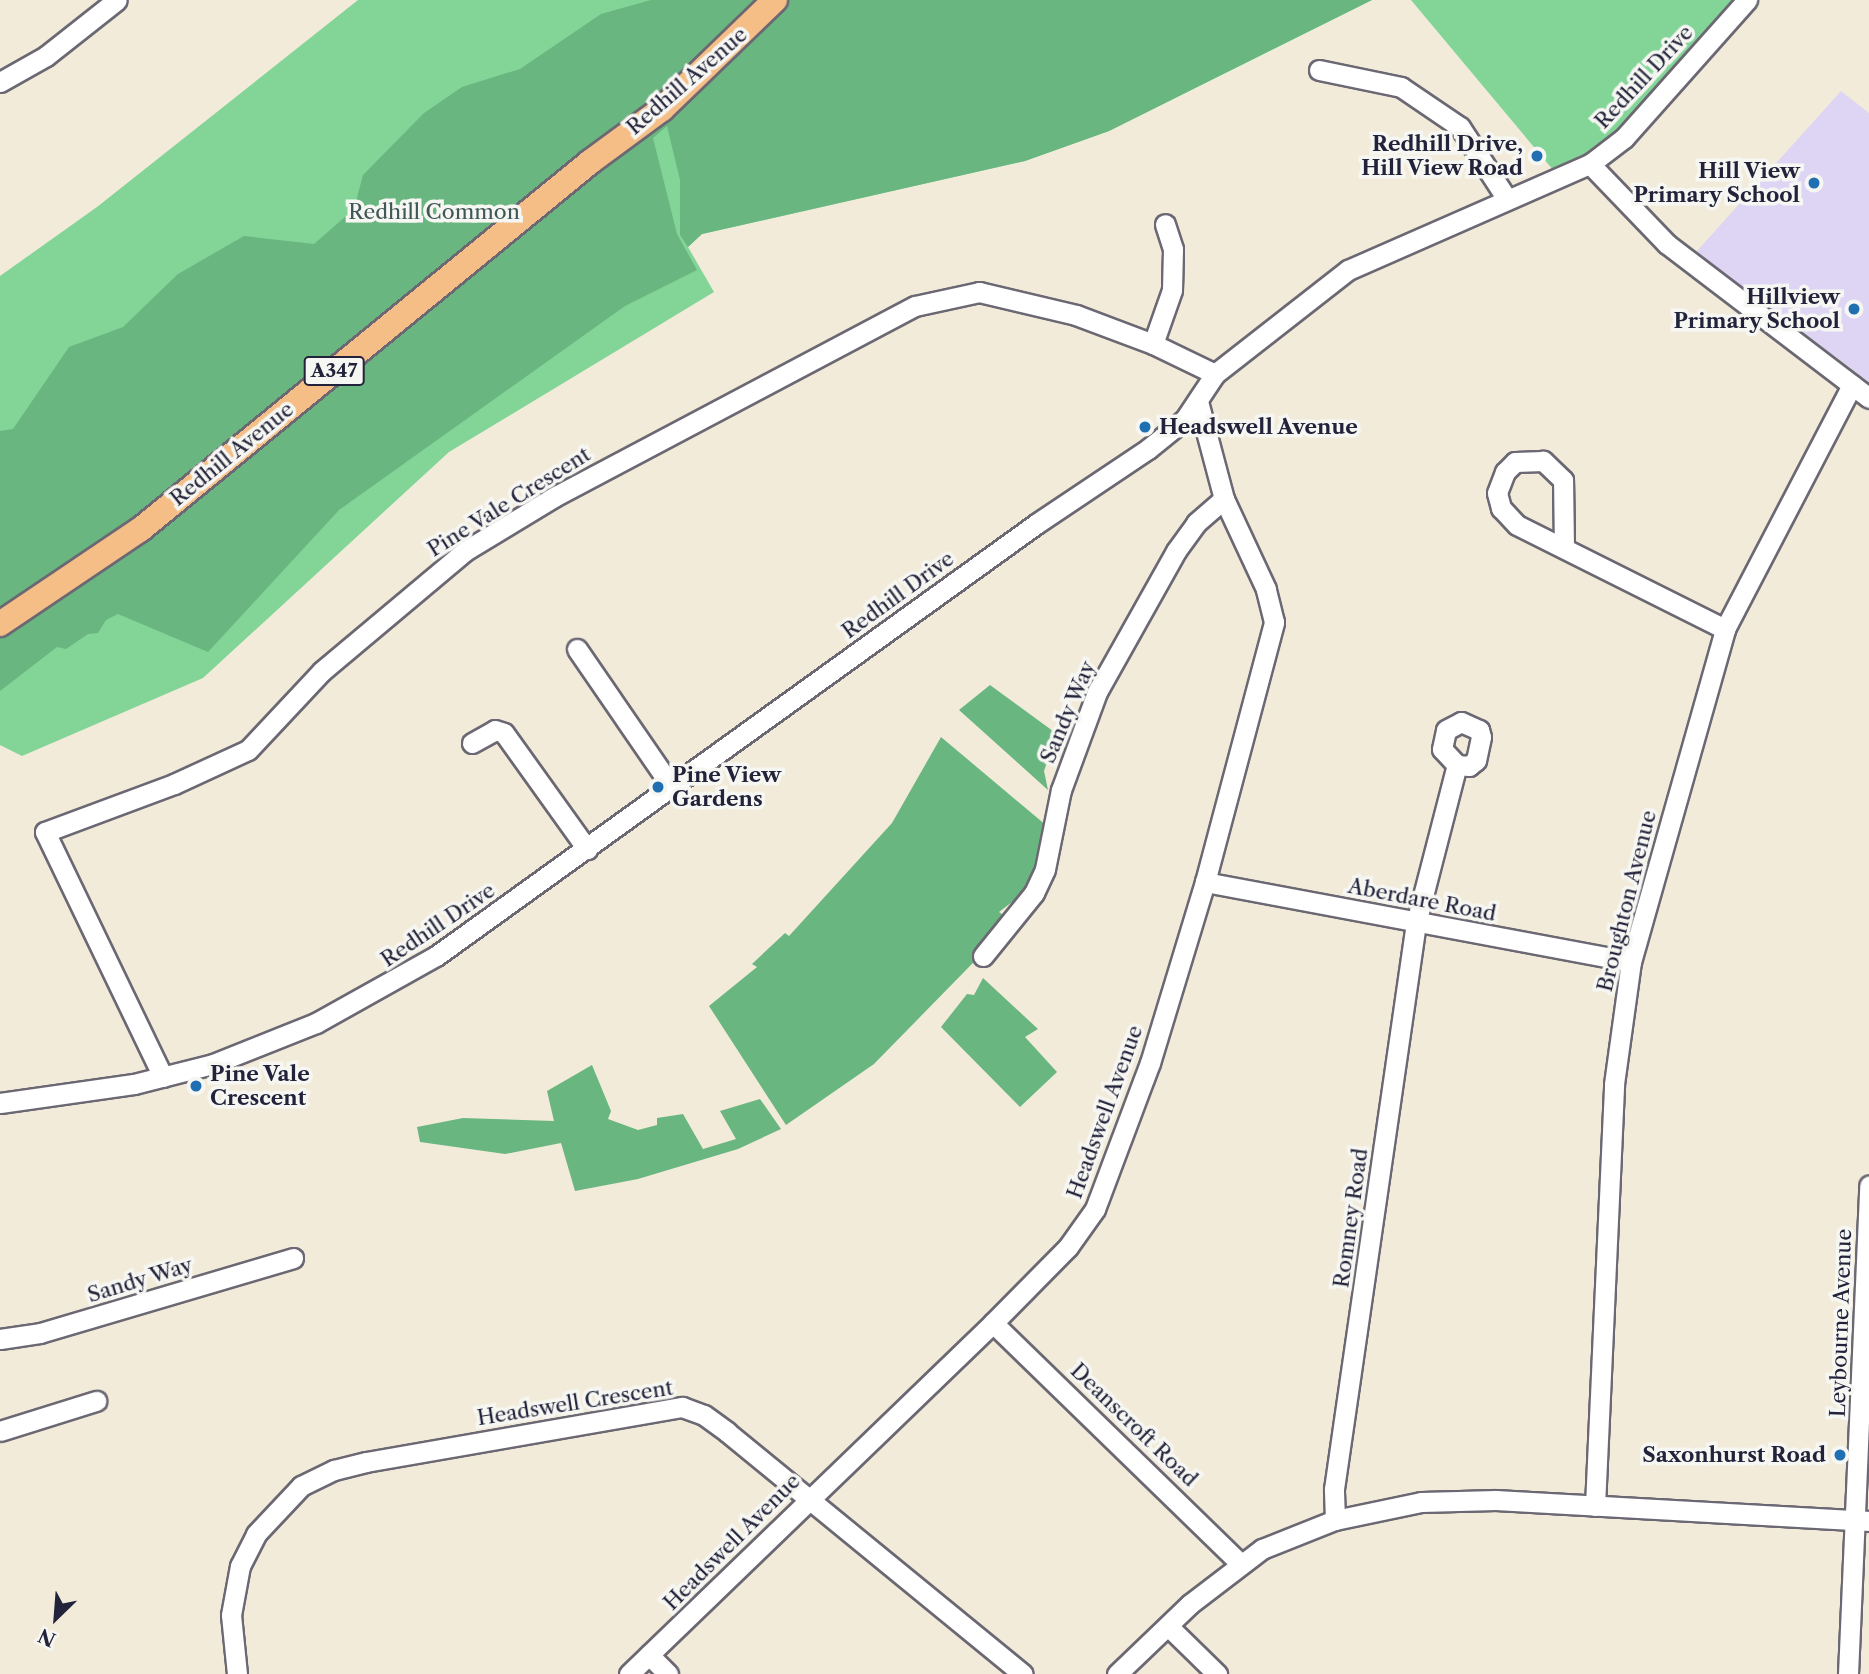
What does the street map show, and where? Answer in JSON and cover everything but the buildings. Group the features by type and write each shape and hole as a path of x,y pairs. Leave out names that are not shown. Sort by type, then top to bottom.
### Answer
{"main road":[{"name":"Redhill Avenue","path":"0,624 142,529 590,162 662,109 775,0"}],"street":[{"path":"0,82 47,56 117,0"},
{"name":"Redhill Drive","path":"0,1103 163,1077 280,1038 377,992 587,849 1036,524 1148,449 1185,419 1215,374 1348,270 1590,164 1624,138 1747,0"},
{"path":"1319,70 1401,87 1460,127 1507,199"},
{"path":"1590,164 1667,244 1869,398"},
{"path":"1153,344 1172,290 1173,249 1165,224"},
{"name":"Pine Vale Crescent","path":"163,1077 45,832 174,784 248,750 322,671 465,551 554,497 915,306 979,292 1076,315 1153,344 1215,374"},
{"name":"Broughton Avenue","path":"1595,1506 1614,1084 1631,962 1725,629 1852,385"},
{"name":"Headswell Avenue","path":"629,1674 807,1499 993,1323 1068,1247 1095,1209 1150,1063 1205,882 1274,622 1266,589 1224,499 1198,401"},
{"path":"1564,548 1563,480 1543,461 1516,462 1499,485 1501,508 1517,525 1725,629"},
{"name":"Sandy Way","path":"983,956 1034,893 1045,869 1061,790 1097,691 1176,551 1196,523 1224,499"},
{"path":"577,649 672,787"},
{"path":"472,743 495,730 504,733 587,849"},
{"name":"Romney Road","path":"1335,1520 1334,1489 1416,923 1457,765"},
{"name":"Aberdare Road","path":"1205,882 1631,962"},
{"name":"Leybourne Avenue","path":"1848,1674 1862,1520 1869,1185"},
{"name":"Sandy Way","path":"0,1339 40,1334 293,1258"},
{"name":"Deanscroft Road","path":"993,1323 1240,1563"},
{"path":"0,1431 96,1401"},
{"name":"Headswell Crescent","path":"237,1674 232,1599 247,1549 289,1496 334,1470 682,1407 714,1422 1023,1674"},
{"path":"1117,1674 1240,1563 1284,1538 1335,1520 1442,1501 1862,1520"},
{"path":"1168,1626 1217,1674"},
{"path":"649,1655 668,1674"}],"shaded area":[{"name":"Hill View Primary School","path":"1841,91 1869,113 1869,382 1696,252"}],"green space":[{"name":"Redhill Common","path":"358,0 1372,0 1109,131 1025,161 702,234 688,247 714,292 449,452 203,678 22,756 0,745 0,276 97,207"},
{"name":"Redhill Common","path":"651,0 1372,0 1109,131 1025,161 702,234 688,247 680,235 680,180 667,126 653,138 677,234 697,270 625,306 339,510 208,652 118,614 106,620 98,633 88,634 66,649 57,647 0,691 0,431 13,429 69,347 123,327 178,274 244,236 314,244 354,209 363,175 424,113 462,87 520,69 601,14"},
{"path":"1411,0 1747,0 1624,138 1559,177"},
{"path":"990,685 1057,734 1044,771 1048,790 959,710"},
{"path":"941,737 1047,826 1029,889 999,912 1013,922 874,1064 786,1125 709,1006 757,967 752,964 785,933 789,936 892,823"},
{"path":"983,978 1038,1029 1025,1037 1057,1072 1020,1107 941,1027 967,994 974,995"},
{"path":"592,1065 611,1111 608,1119 638,1130 657,1125 657,1118 683,1114 703,1149 736,1139 720,1111 760,1099 781,1129 738,1149 638,1179 575,1191 561,1143 505,1154 420,1142 417,1127 463,1118 554,1121 547,1091"}],"place":[{"name":"Redhill Drive, Hill View Road","path":"1537,156"},
{"name":"Hill View Primary School","path":"1814,183"},
{"name":"Hillview Primary School","path":"1854,309"},
{"name":"Headswell Avenue","path":"1145,427"},
{"name":"Pine View Gardens","path":"658,787"},
{"name":"Pine Vale Crescent","path":"196,1086"},
{"name":"Saxonhurst Road","path":"1840,1455"}]}
